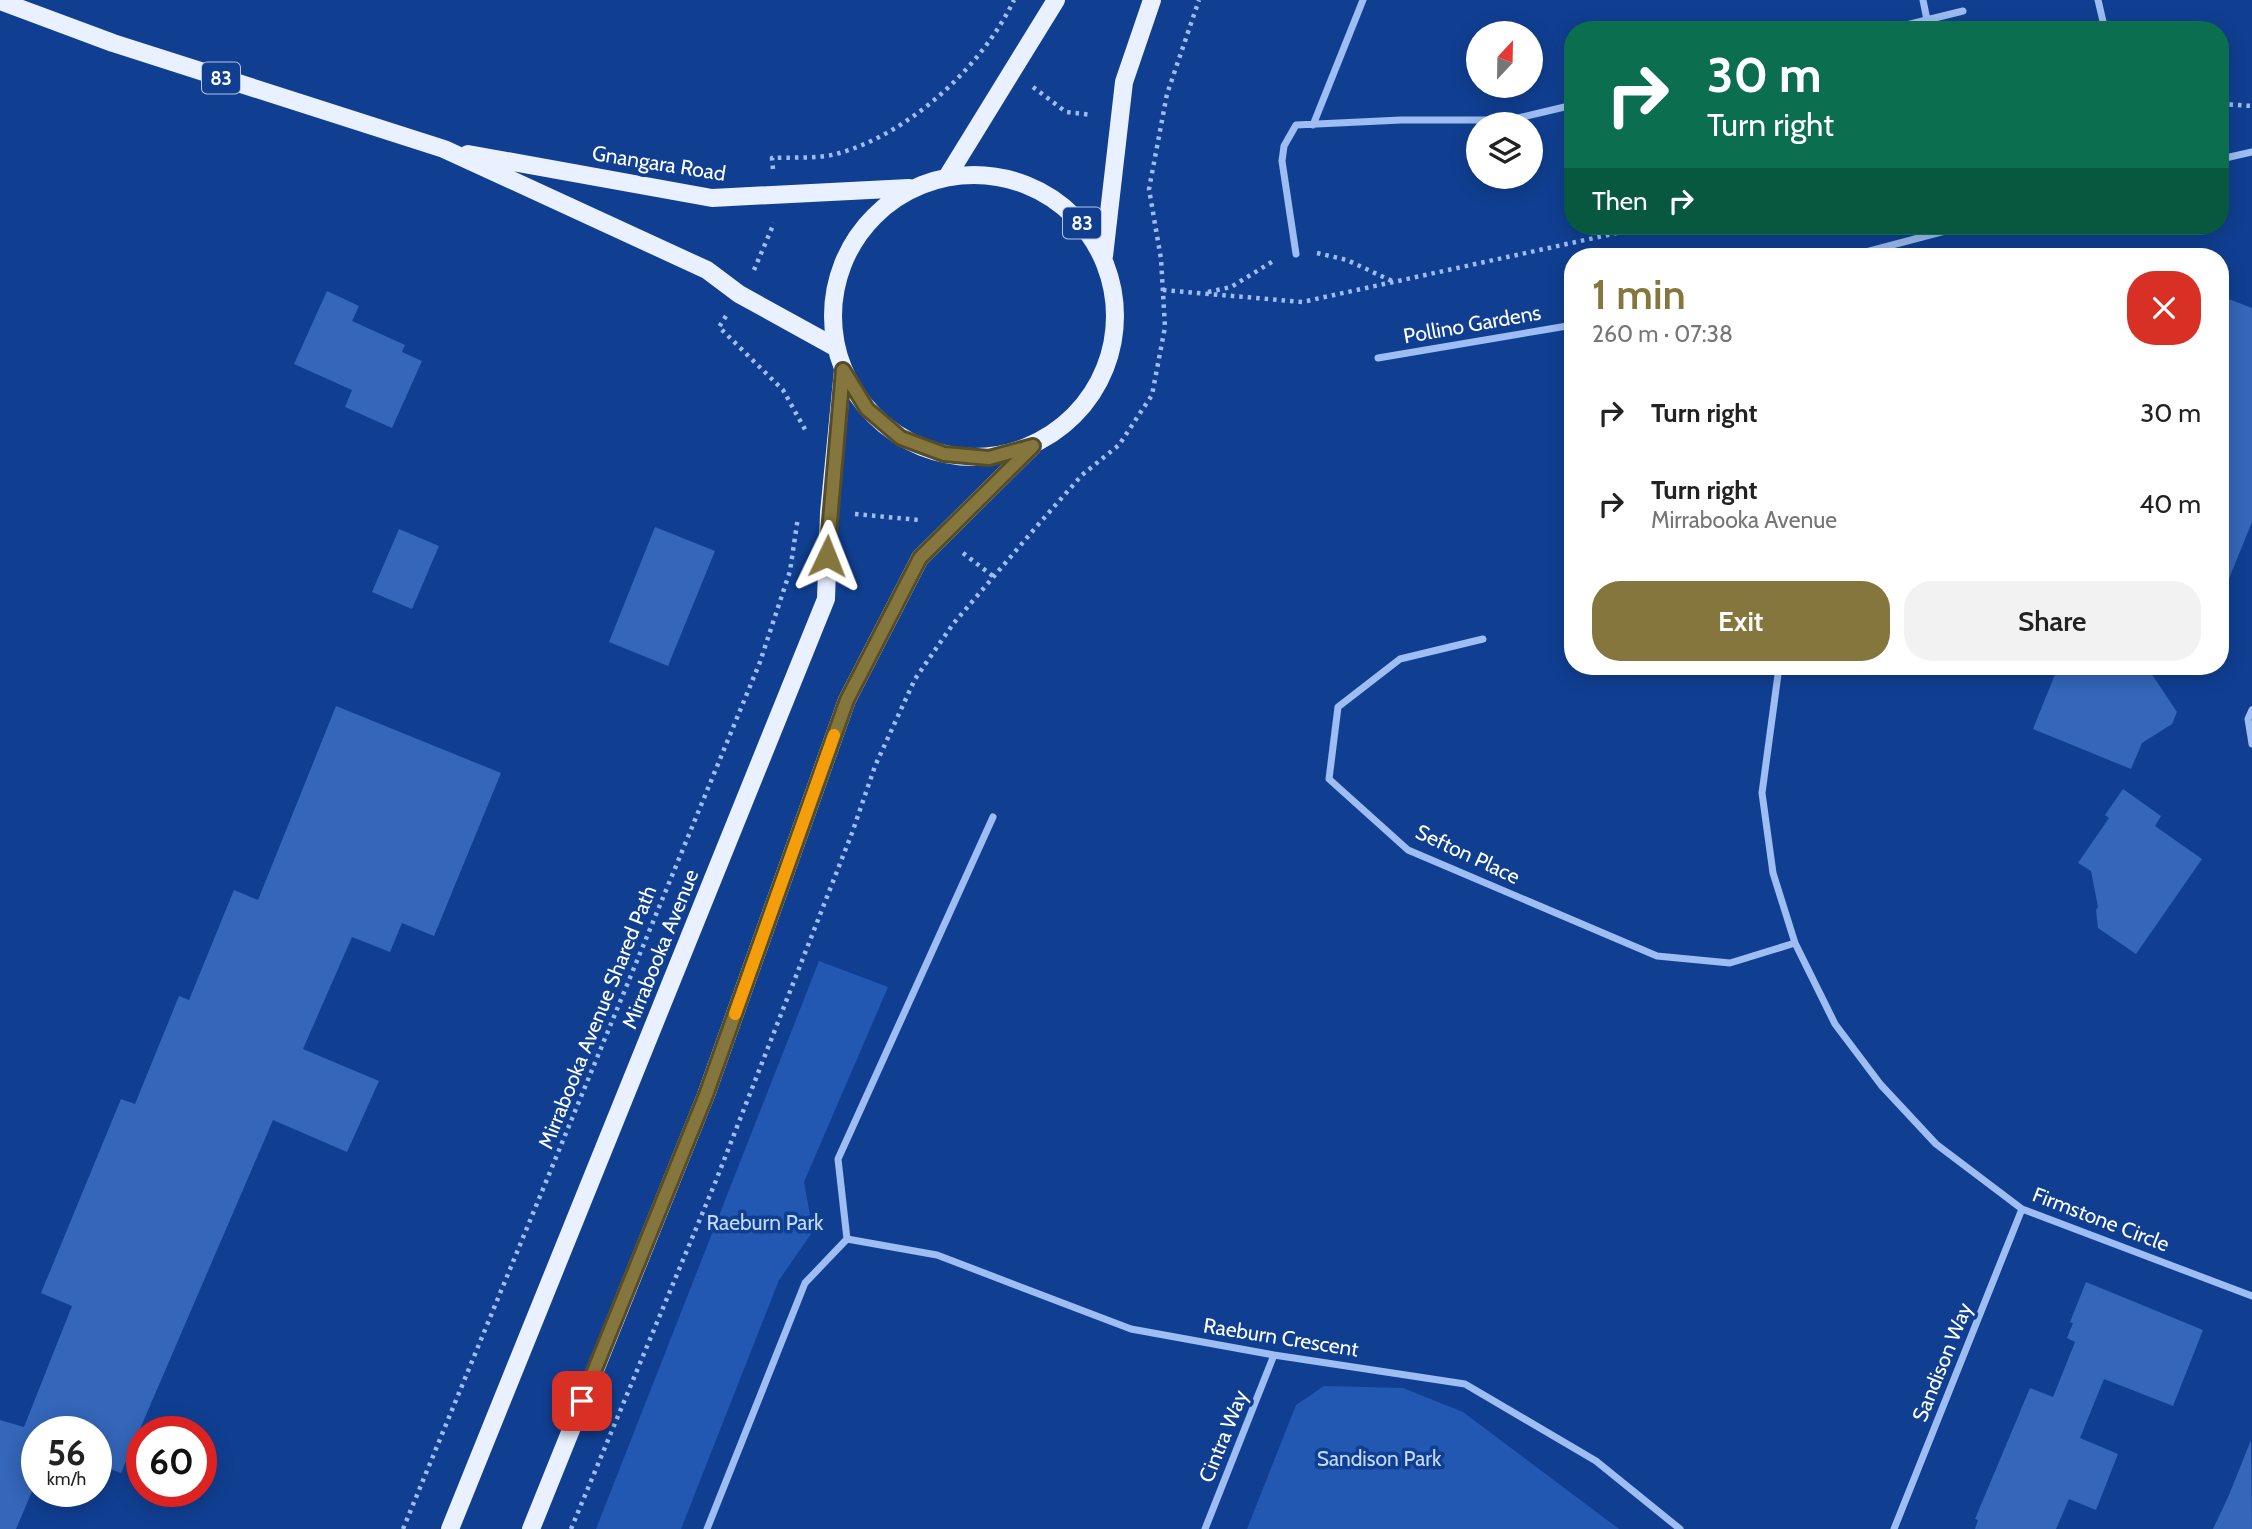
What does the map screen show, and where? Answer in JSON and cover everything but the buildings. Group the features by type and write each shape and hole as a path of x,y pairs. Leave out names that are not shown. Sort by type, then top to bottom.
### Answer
{"main road":[{"path":"947,177 1056,0"},
{"name":"83","path":"1104,257 1124,82 1152,0"},
{"name":"Gnangara Road","path":"0,1 113,43 444,149 707,271 739,294 835,347"},
{"name":"Gnangara Road","path":"444,149 712,198 910,188"},
{"name":"83","path":"985,174 1022,182 1056,199 1084,225 1104,257 1116,300 1115,345 1098,387 1091,396 1070,421 1033,446 989,458 944,454 901,438 867,409 843,370 835,347 832,309 839,272 855,238 880,209 910,188 947,177 985,174"},
{"name":"Mirrabooka Avenue","path":"450,1529 825,599 829,513 843,370"},
{"path":"531,1529 706,1095 847,700 920,558 1033,446"}],"street":[{"path":"1313,125 1363,0"},
{"path":"1923,0 1927,20"},
{"path":"2098,0 2103,21"},
{"path":"1923,21 1963,11"},
{"path":"1296,254 1282,161 1284,146 1296,125 1401,120 1510,120 1564,107"},
{"path":"2229,157 2252,152"},
{"path":"1881,248 1930,235"},
{"name":"Pollino Gardens","path":"1378,358 1564,327"},
{"name":"Sefton Place","path":"1483,639 1400,659 1338,706 1329,779 1408,850 1657,956 1730,963 1795,943"},
{"name":"Firmstone Circle","path":"1778,675 1762,793 1773,873 1795,943 1835,1024 1881,1085 1936,1144 2022,1209 2252,1296"},
{"path":"2252,710 2248,719 2252,744"},
{"path":"707,1529 805,1283 846,1238 838,1159 993,817"},
{"name":"Sandison Way","path":"1894,1529 2022,1209"},
{"name":"Raeburn Crescent","path":"846,1238 937,1255 1130,1329 1274,1355 1465,1384 1596,1461 1680,1529"},
{"name":"Cintra Way","path":"1205,1529 1274,1355"}],"path":[{"path":"809,438 783,390 719,327 756,266 775,221 772,158 835,154 899,127 965,74 1014,0"},
{"path":"571,1529 715,1183 852,833 875,766 915,680 953,624 1082,475 1119,444 1152,395 1165,327 1161,259 1149,189 1167,94 1199,0"},
{"path":"983,47 1066,112 1161,121"},
{"path":"2229,105 2252,106"},
{"path":"1163,290 1302,302 1607,235"},
{"name":"Mirrabooka Avenue Shared Path","path":"403,1529 760,662 790,571 799,511 829,513"},
{"path":"829,513 917,518 994,577"}],"green space":[{"name":"Raeburn Park","path":"819,961 888,987 804,1182 813,1231 779,1280 681,1529 596,1529"},
{"name":"Sandison Park","path":"1324,1386 1403,1388 1463,1412 1619,1529 1247,1529 1296,1405"}],"slow traffic":[{"path":"735,1014 834,735"}],"route":[{"path":"582,1401 706,1095 847,700 920,558 1033,446 989,458 944,454 901,438 867,409 843,370 827,556"}]}
